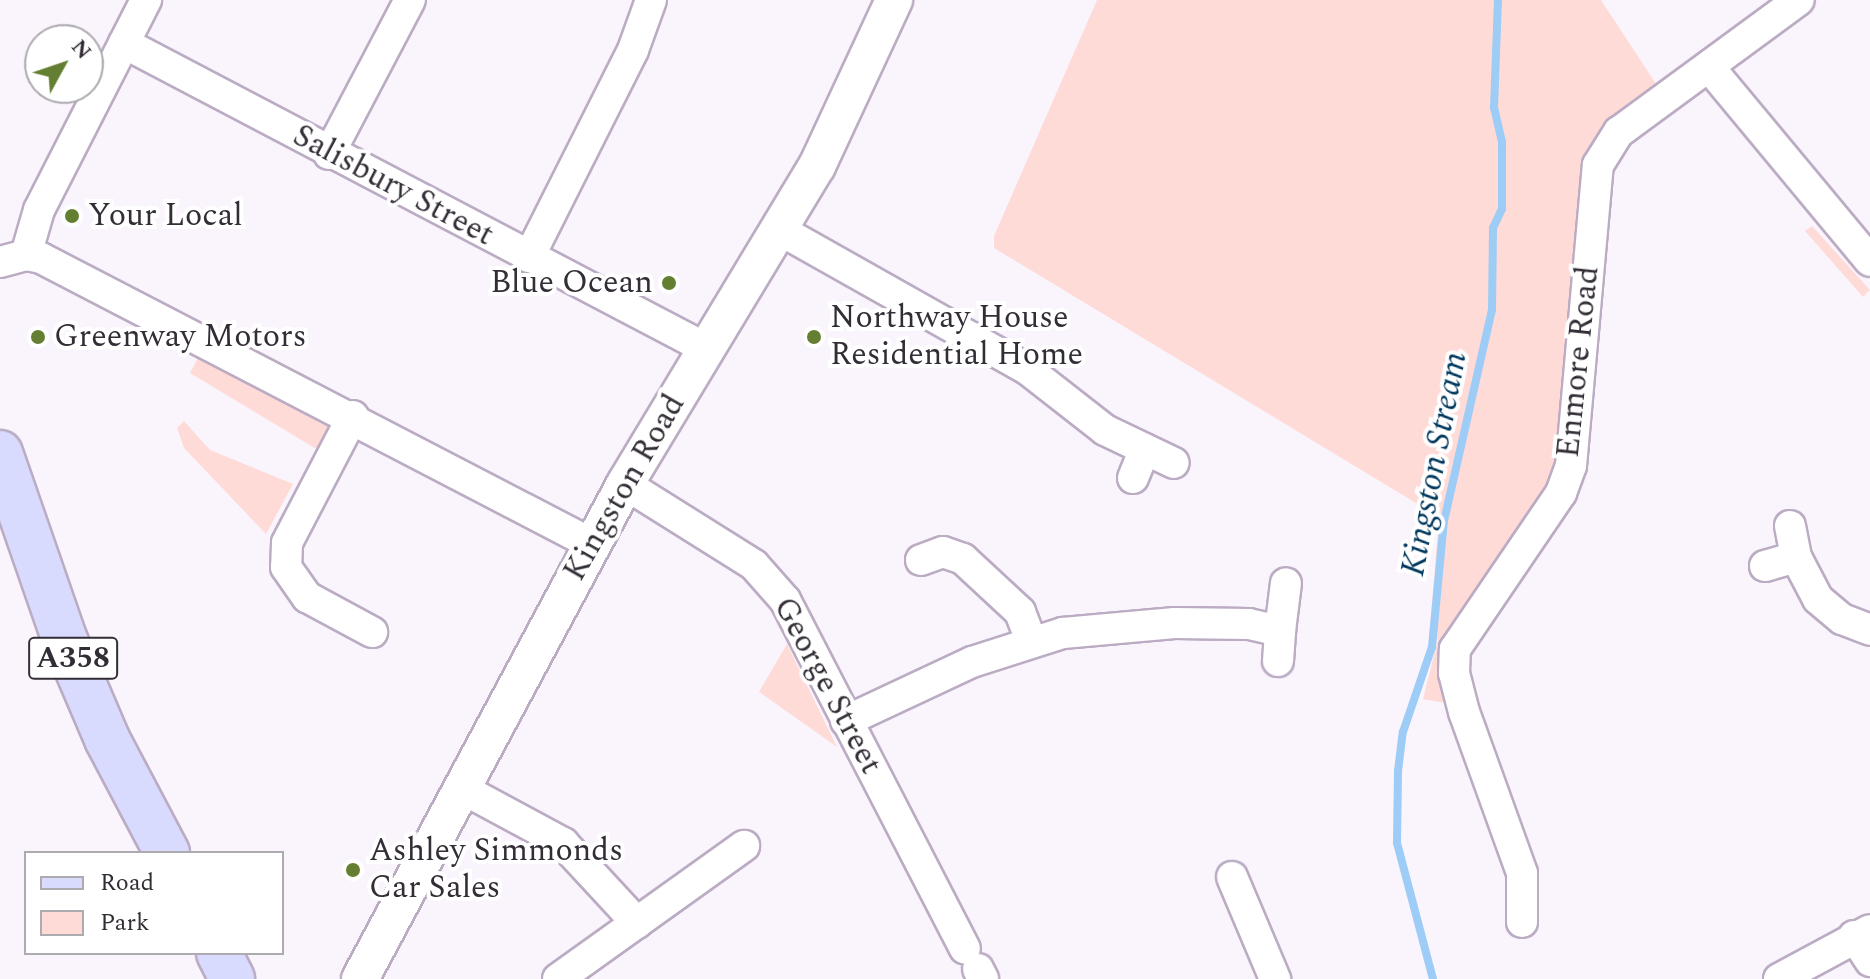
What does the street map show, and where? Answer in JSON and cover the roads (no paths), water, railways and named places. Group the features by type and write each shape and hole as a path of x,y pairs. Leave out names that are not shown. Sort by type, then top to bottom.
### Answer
{"main road":[{"name":"A358","path":"0,453 9,517 107,739 166,851"},
{"path":"220,955 232,979"}],"street":[{"path":"146,0 13,258 353,416 592,544"},
{"path":"329,154 410,0"},
{"path":"529,257 633,50 651,0"},
{"name":"Kingston Road","path":"360,979 625,484 817,166 894,0"},
{"name":"Enmore Road","path":"1522,922 1522,873 1464,712 1454,673 1455,649 1561,493 1571,466 1602,155 1619,132 1799,0"},
{"name":"Salisbury Street","path":"124,43 329,154 707,349"},
{"path":"1709,67 1870,261"},
{"path":"780,230 1014,361 1105,430 1174,463"},
{"path":"353,416 287,543 286,567 307,597 372,632"},
{"path":"1133,478 1145,449"},
{"name":"George Street","path":"625,484 709,533 772,582 809,640 846,721 975,965"},
{"path":"1790,526 1796,557 1818,599 1842,619 1870,630"},
{"path":"921,560 943,552 963,559 1020,612 1031,640"},
{"path":"1765,566 1796,557"},
{"path":"1278,661 1286,583"},
{"path":"846,721 1031,640 1175,623 1249,624 1280,631"},
{"path":"461,788 563,843 637,923"},
{"path":"558,979 744,846"},
{"path":"1232,877 1275,979"},
{"path":"1779,979 1865,942"}],"waterway":[{"name":"Kingston Stream","path":"1433,979 1397,843 1398,771 1403,732 1432,647 1444,521 1492,310 1493,228 1502,209 1502,142 1494,108 1498,0"}],"place":[{"name":"Your Local","path":"72,216"},
{"name":"Blue Ocean","path":"669,283"},
{"name":"Greenway Motors","path":"38,337"},
{"name":"Northway House Residential Home","path":"814,337"},
{"name":"Ashley Simmonds Car Sales","path":"353,870"}]}
